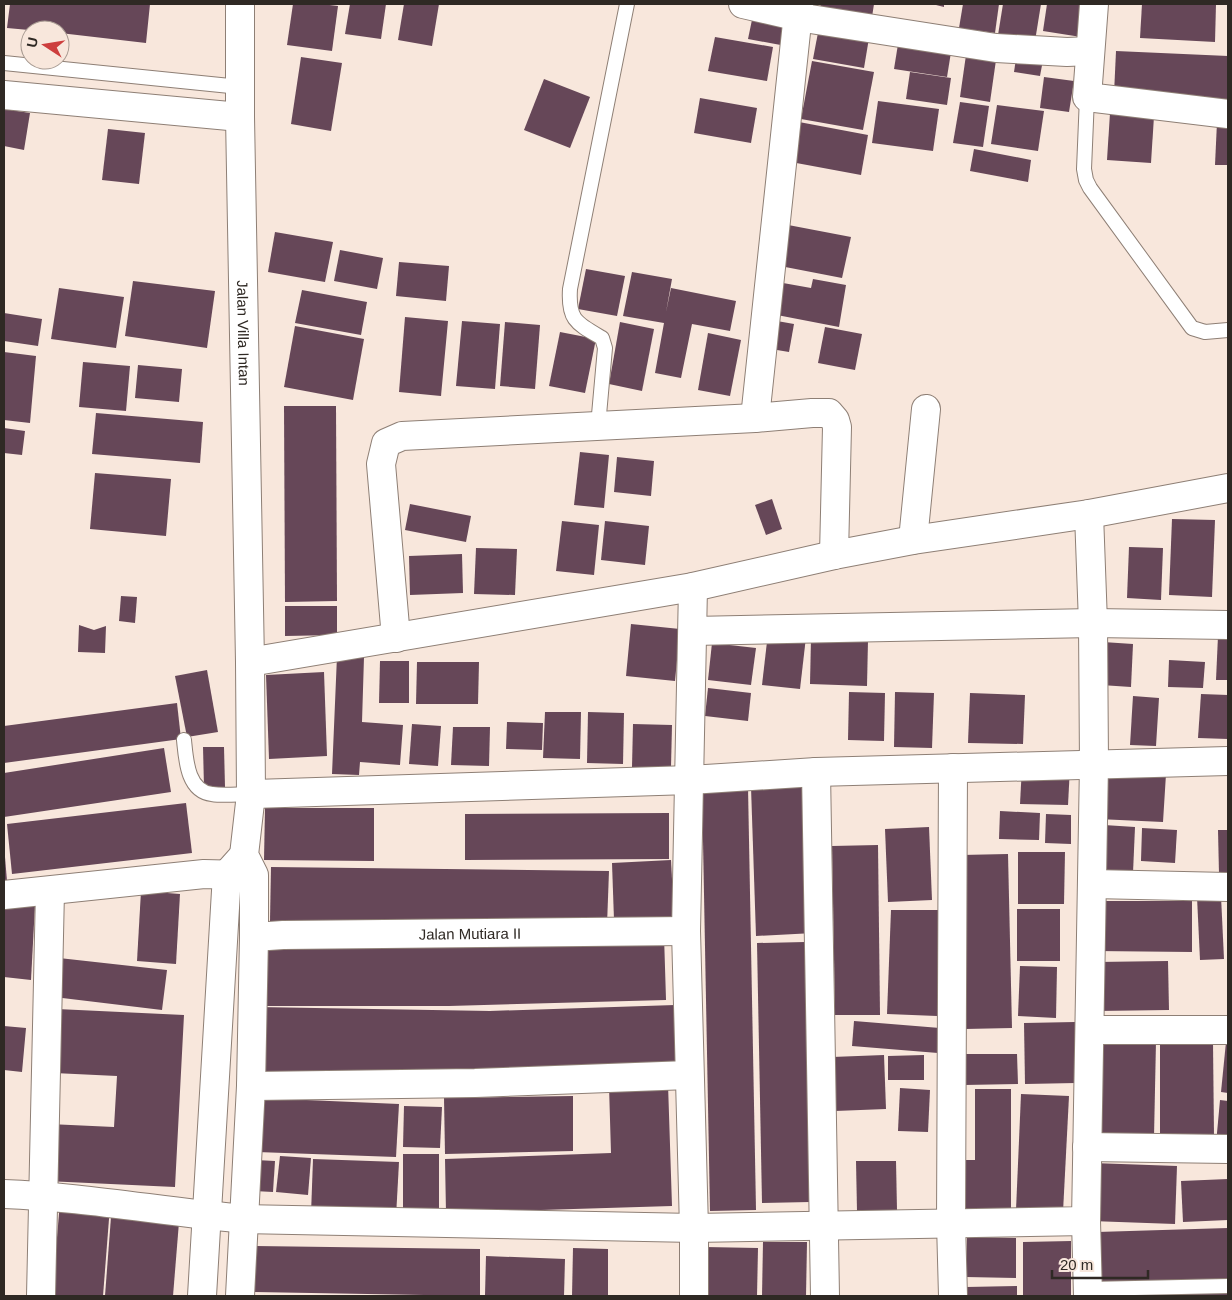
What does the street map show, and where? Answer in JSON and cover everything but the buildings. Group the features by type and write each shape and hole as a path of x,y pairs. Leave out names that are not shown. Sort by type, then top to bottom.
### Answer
{"street":[{"name":"Jalan Villa Intan","path":"240,4 240,117 251,794 241,868"},
{"path":"743,4 798,10 996,48 1067,52 1090,51"},
{"path":"1094,4 1088,97 1228,114"},
{"path":"755,418 798,10"},
{"path":"4,95 240,117"},
{"path":"913,540 926,409"},
{"path":"396,638 381,464 386,442 402,436 829,413 835,420 837,427 834,555"},
{"path":"250,662 694,587 834,555 913,540 1089,514 1228,488"},
{"path":"1088,1292 1086,1221 1094,764 1093,623 1089,514"},
{"path":"694,587 686,931 694,1296"},
{"path":"693,631 1093,623 1228,625"},
{"path":"251,794 690,780 816,772 1228,761"},
{"path":"953,768 951,1223 953,1296"},
{"path":"816,772 826,1296"},
{"path":"4,895 204,874 241,868"},
{"path":"240,1296 251,1086 254,937 241,868"},
{"path":"202,1296 207,1216 241,868"},
{"path":"1093,884 1228,887"},
{"path":"41,1296 50,891"},
{"name":"Jalan Mutiara II","path":"254,937 283,935 686,931"},
{"path":"1090,1030 1228,1030"},
{"path":"251,1086 475,1083 689,1075"},
{"path":"1087,1147 1228,1150"},
{"path":"4,1194 43,1195 207,1216 245,1219 694,1228 1086,1221"}],"lane":[{"path":"598,426 604,348 602,338 576,322 569,307 570,289 627,4"},
{"path":"4,63 240,87"},
{"path":"1088,97 1084,169 1090,188 1192,328 1205,332 1228,330"},
{"path":"184,740 187,767 194,784 198,788 210,794 251,794"},
{"path":"1088,1292 1228,1286"}]}
